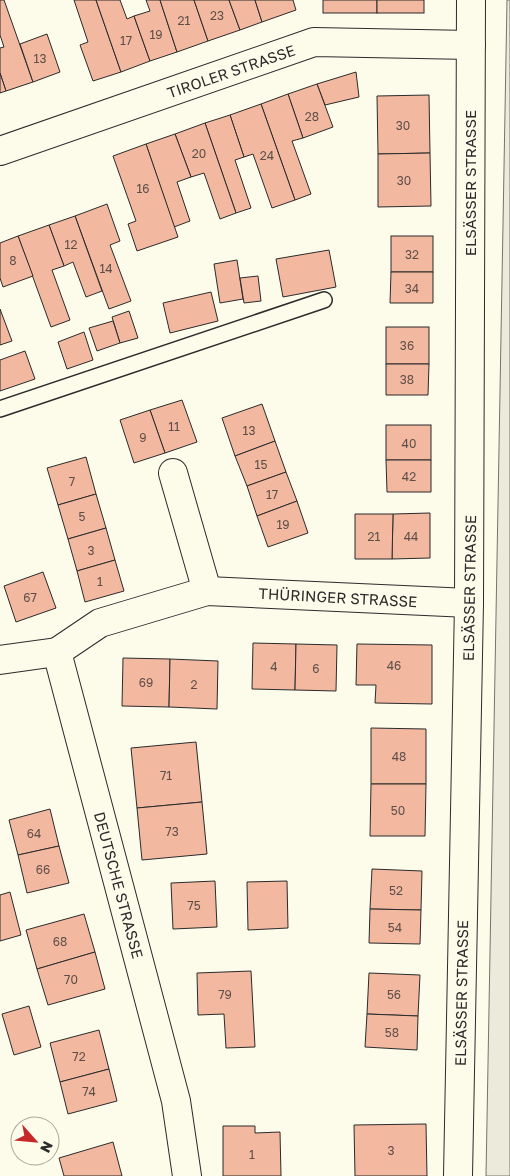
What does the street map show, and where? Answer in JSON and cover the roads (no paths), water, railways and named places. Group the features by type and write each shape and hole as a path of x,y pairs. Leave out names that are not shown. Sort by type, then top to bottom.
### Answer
{"street":[{"name":"ELSÄSSER STRASSE","path":"458,1176 469,603 471,0"},
{"name":"TIROLER STRASSE","path":"0,151 314,42 471,45"},
{"path":"173,472 207,591"},
{"name":"THÜRINGER STRASSE","path":"57,652 100,623 207,591 469,603"},
{"path":"0,660 57,652"},
{"name":"DEUTSCHE STRASSE","path":"57,652 176,1101 187,1176"}],"lane":[{"path":"0,409 324,300"}]}
